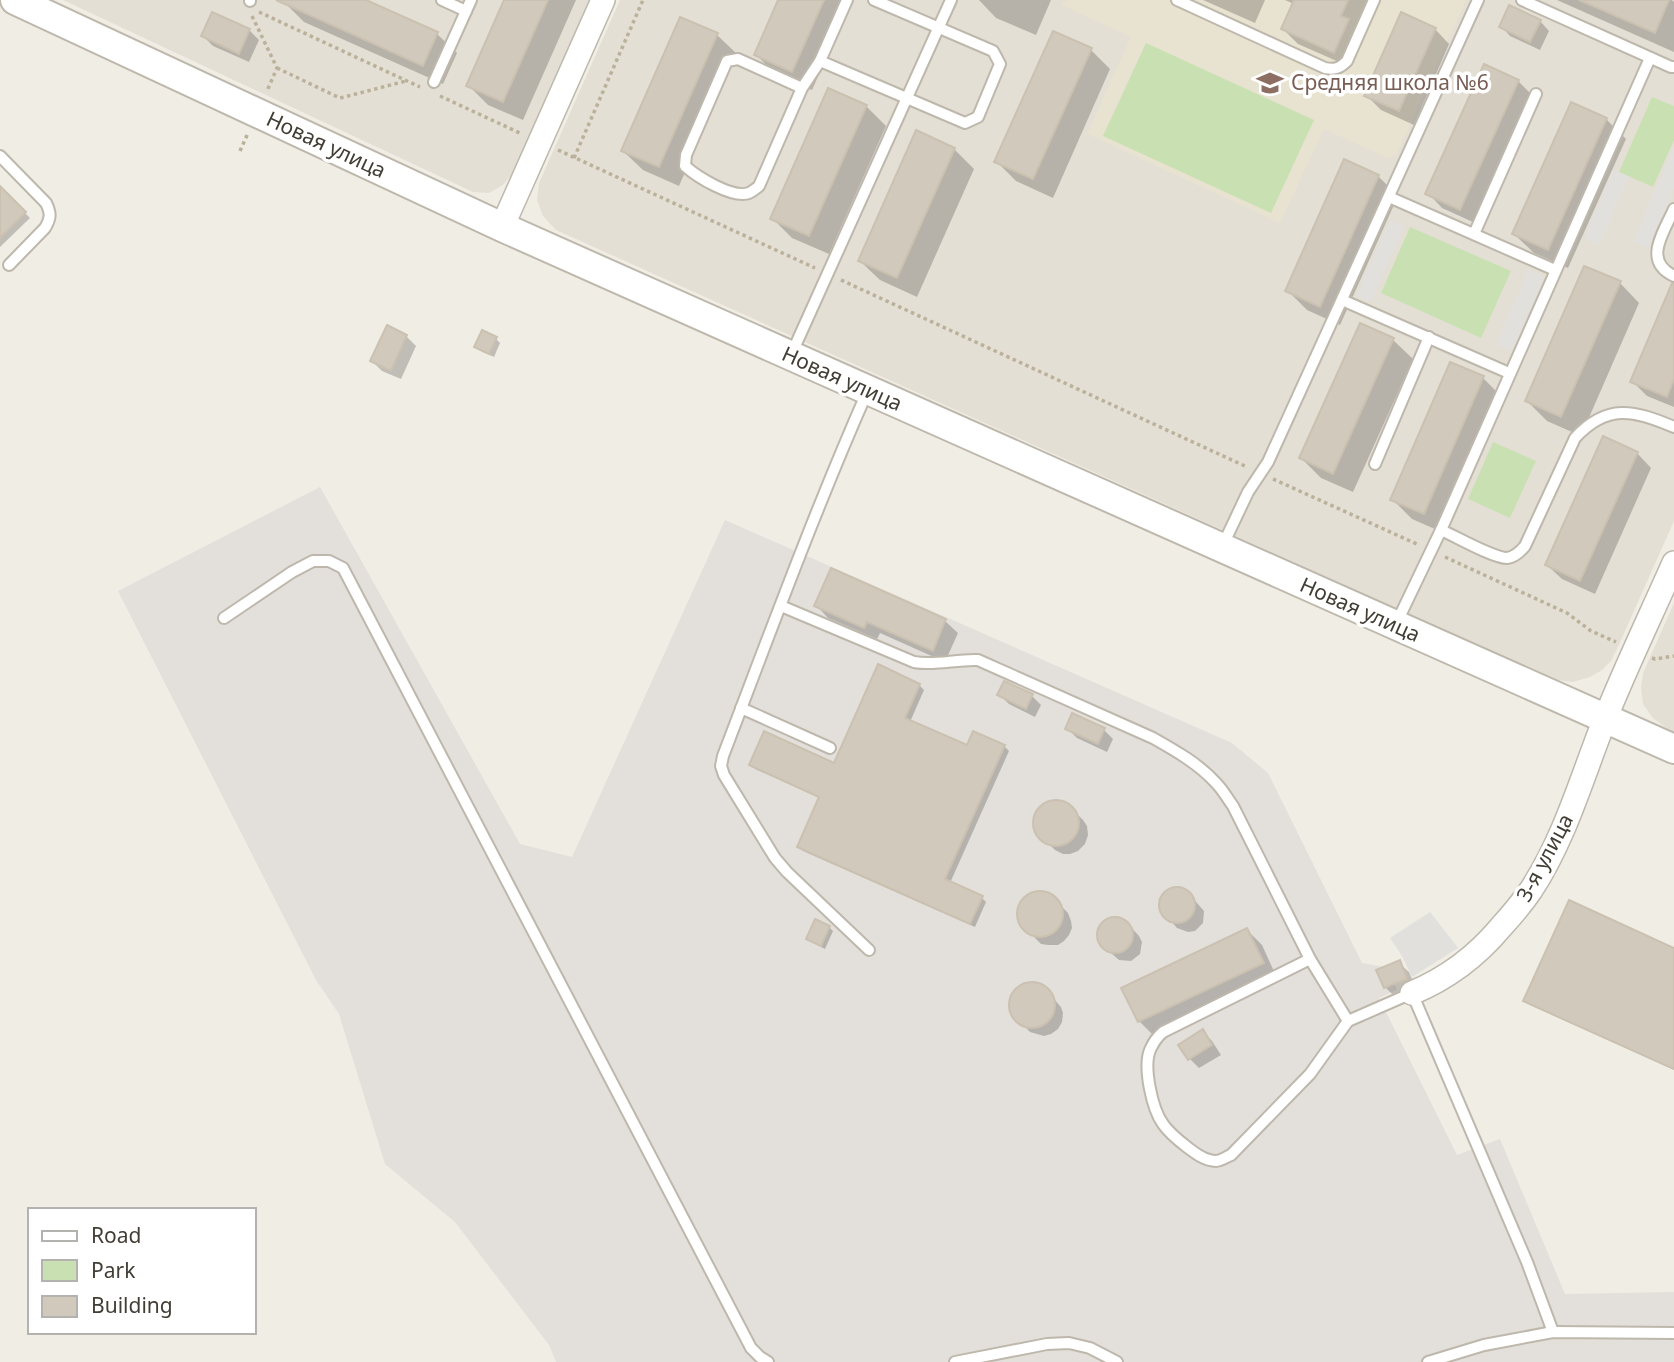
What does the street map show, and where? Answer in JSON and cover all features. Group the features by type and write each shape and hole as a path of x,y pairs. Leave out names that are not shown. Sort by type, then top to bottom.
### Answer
{"street":[{"name":"Новая улица","path":"15,0 502,227 1674,749"},
{"path":"502,227 603,0"},
{"name":"3-я улица","path":"1412,993 1438,981 1467,962 1485,946 1532,888 1563,829 1606,719 1674,563"}],"lane":[{"path":"433,87 468,5 442,0"},
{"path":"802,88 738,60 727,61 686,155 685,166 696,176 737,194 750,193 759,186 802,88 820,61 846,0"},
{"path":"820,61 965,123 978,117 1000,64 993,51 874,0"},
{"path":"790,356 951,0"},
{"path":"1177,0 1325,68 1333,69 1347,61 1374,0"},
{"path":"1222,547 1248,492 1268,462 1478,0"},
{"path":"1522,0 1674,67"},
{"path":"1395,626 1441,530 1650,58"},
{"path":"1474,234 1536,94"},
{"path":"0,156 46,203 50,213 45,228 9,265"},
{"path":"1389,197 1555,270"},
{"path":"1674,209 1657,247 1656,257 1667,273 1674,276"},
{"path":"1342,300 1509,373"},
{"path":"1375,464 1429,337"},
{"path":"868,390 741,708 723,756 722,766 724,775 775,858 869,950"},
{"path":"1441,530 1496,555 1507,558 1517,555 1525,546 1575,438 1586,426 1599,417 1628,413 1674,427"},
{"path":"224,618 313,561 329,561 343,568 751,1348 768,1362"},
{"path":"781,606 914,662 928,665 978,660 1153,738 1180,753 1217,784 1233,806 1310,959 1348,1021"},
{"path":"741,708 830,748"},
{"path":"1310,959 1163,1032 1158,1037 1149,1051 1149,1086 1155,1109 1163,1124 1176,1138 1207,1159 1219,1161 1231,1155 1310,1074 1348,1021 1412,993 1527,1262 1553,1332"},
{"path":"1428,1362 1484,1345 1553,1332 1674,1333"},
{"path":"955,1362 1047,1344 1069,1343 1090,1348 1117,1362"}],"path":[{"path":"574,158 643,0"},
{"path":"407,81 340,98 277,68 248,8 419,86"},
{"path":"240,151 277,68"},
{"path":"433,87 574,158 1567,613 1591,631 1655,659 1674,656"}],"shaded area":[{"path":"63,0 589,0 513,173 503,185 489,193 473,192"},
{"path":"620,0 1674,0 1674,521 1611,661 1590,677 1573,682 1556,680 556,230 543,216 537,200 539,183"},
{"name":"Средняя школа №6","path":"1065,0 1466,0 1396,155 1388,158 1324,129 1280,223 1087,134 1131,37 1062,5"},
{"path":"1674,147 1674,188 1648,248 1633,241"},
{"path":"1613,170 1629,177 1599,245 1584,238"},
{"path":"1390,220 1404,226 1371,302 1356,296"},
{"path":"1528,270 1544,277 1512,351 1496,344"},
{"path":"320,487 520,844 572,857 725,520 1232,743 1268,773 1362,963 1385,967 1400,960 1407,979 1395,984 1397,990 1379,998 1457,1155 1500,1139 1565,1294 1674,1292 1674,1362 556,1362 549,1345 455,1222 385,1164 339,1014 316,980 118,591"},
{"path":"1674,603 1674,732 1653,718 1643,704 1641,687 1643,673"},
{"path":"1430,912 1458,948 1412,977 1390,938"}],"green space":[{"path":"1146,43 1314,120 1271,213 1103,136"},
{"path":"1652,97 1674,106 1674,140 1653,187 1619,172"},
{"path":"1410,227 1511,271 1481,338 1381,293"},
{"path":"1493,442 1536,461 1510,518 1468,499"}],"building":[{"path":"276,0 366,0 438,32 423,66"},
{"path":"504,0 548,0 503,102 466,86"},
{"path":"778,0 824,0 792,72 754,55"},
{"path":"1294,0 1348,0 1341,16 1349,19 1334,53 1281,29"},
{"path":"1579,0 1669,0 1655,33"},
{"path":"1509,5 1541,20 1530,42 1499,27"},
{"path":"212,12 250,29 239,54 201,36"},
{"path":"1401,12 1436,28 1399,111 1364,96"},
{"path":"680,17 718,33 659,167 621,151"},
{"path":"1053,31 1092,48 1033,179 994,162"},
{"path":"1484,64 1519,80 1460,210 1425,194"},
{"path":"828,88 867,105 809,236 770,219"},
{"path":"1571,102 1607,118 1548,250 1512,234"},
{"path":"916,130 955,148 897,278 858,261"},
{"path":"1344,159 1379,175 1320,307 1285,291"},
{"path":"0,186 26,212 0,238"},
{"path":"1584,266 1621,281 1561,417 1525,401"},
{"path":"1672,283 1674,379 1667,397 1630,382"},
{"path":"1360,323 1394,338 1333,474 1299,458"},
{"path":"387,325 407,335 391,371 370,361"},
{"path":"482,330 497,337 489,354 474,347"},
{"path":"1450,362 1484,376 1424,514 1390,500"},
{"path":"1603,436 1638,452 1580,581 1545,565"},
{"path":"831,568 946,619 933,651 867,622 864,628 814,606"},
{"path":"878,664 920,684 905,718 967,745 973,731 1005,745 945,879 983,896 970,924 797,847 819,797 749,765 764,731 834,763"},
{"path":"1004,681 1033,694 1026,709 997,695"},
{"path":"1072,713 1105,728 1098,744 1065,729"},
{"path":"1056,800 1072,807 1079,823 1072,839 1056,846 1040,839 1033,823 1040,807"},
{"path":"1177,887 1190,892 1195,905 1190,918 1177,923 1164,918 1159,905 1164,892"},
{"path":"1040,891 1056,898 1063,914 1056,930 1040,937 1024,930 1017,914 1024,898"},
{"path":"1569,900 1674,948 1674,1069 1523,1001"},
{"path":"1115,917 1128,922 1133,935 1128,948 1115,953 1102,948 1097,935 1102,922"},
{"path":"815,919 830,926 821,946 806,939"},
{"path":"1247,928 1264,963 1138,1022 1121,988"},
{"path":"1400,960 1407,979 1384,988 1376,970"},
{"path":"1032,982 1048,989 1055,1005 1048,1021 1032,1028 1016,1021 1009,1005 1016,989"},
{"path":"1203,1029 1212,1045 1188,1060 1178,1045"}],"place":[{"name":"Средняя школа №6","path":"1270,83"}]}
